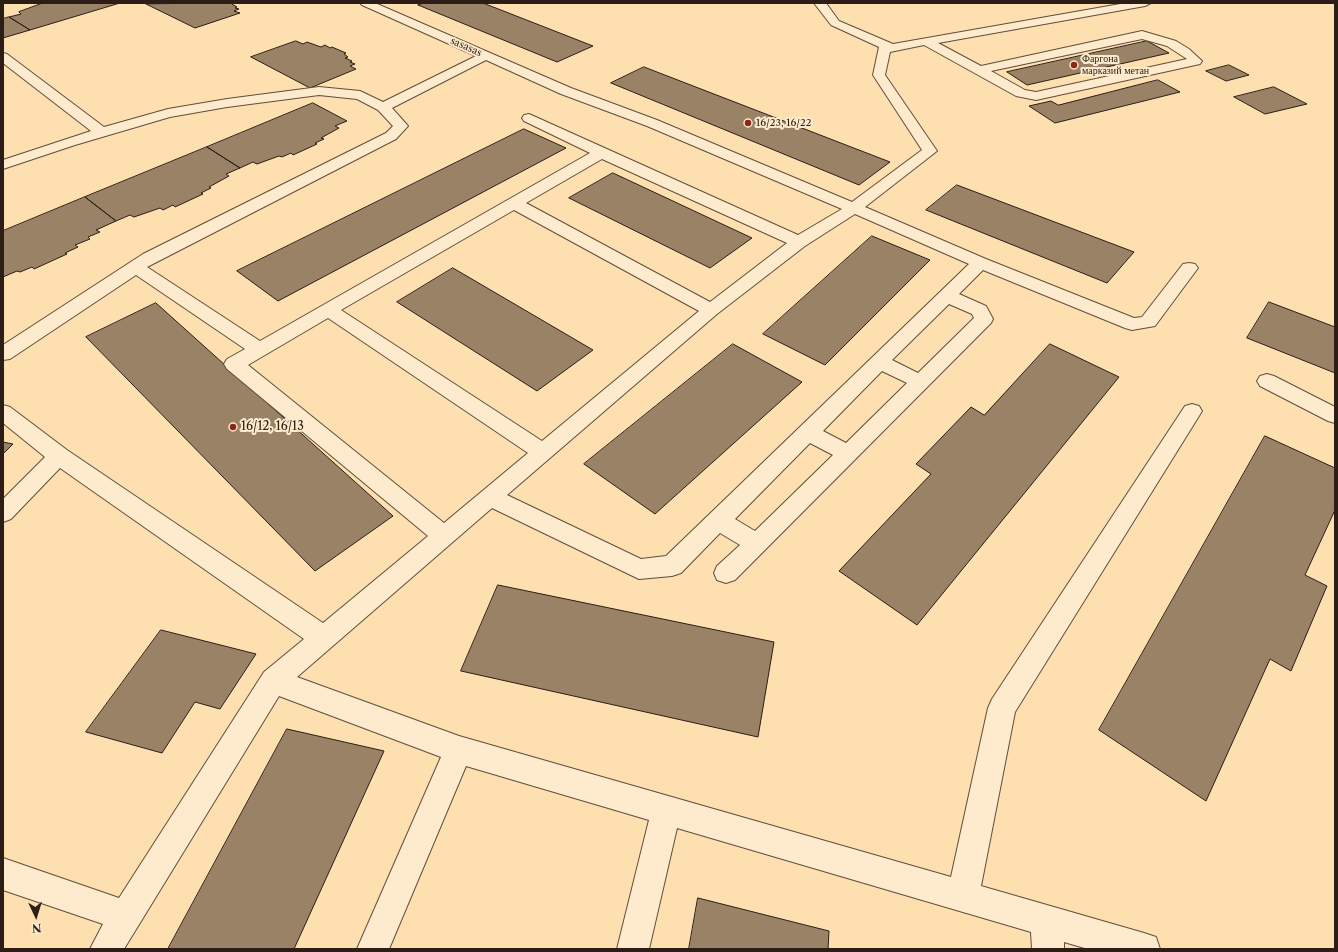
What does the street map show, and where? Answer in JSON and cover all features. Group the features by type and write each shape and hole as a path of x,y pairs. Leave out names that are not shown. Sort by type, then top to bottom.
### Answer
{"lane":[{"name":"sasasas","path":"366,3 566,91 652,124 854,208 980,263 1132,324 1148,322 1189,268"},
{"path":"820,3 836,23 892,48"},
{"path":"106,949 273,681 710,310 799,242 854,208 930,151 879,75 884,49 1145,3"},
{"path":"927,42 1021,92 1036,96 1196,61 1190,54 1156,37 1142,35 980,70"},
{"path":"3,56 101,132"},
{"path":"383,107 485,56"},
{"path":"3,165 101,132 168,113 319,91 360,95 383,107 401,126 391,136 149,258 3,354"},
{"path":"529,118 601,153 799,242"},
{"path":"444,536 234,364 601,153"},
{"path":"514,203 710,310"},
{"path":"490,497 639,569 672,566 980,263"},
{"path":"136,267 259,349"},
{"path":"726,573 921,382 984,318 980,310 947,296"},
{"path":"328,310 543,452"},
{"path":"879,362 921,382"},
{"path":"1267,381 1335,416"},
{"path":"963,896 1002,708 1192,411"},
{"path":"3,412 59,456 324,638"},
{"path":"808,432 848,454"},
{"path":"3,513 59,456"},
{"path":"719,520 757,544"},
{"path":"273,681 458,750 963,896 1048,935 1144,949"},
{"path":"373,949 458,750"},
{"path":"633,949 666,810"},
{"path":"3,874 126,916"}],"building":[{"path":"43,3 120,3 30,30 9,17 21,14 19,12"},
{"path":"234,3 232,4 237,7 235,8 239,9 234,11 240,13 195,28 146,4"},
{"path":"425,3 483,3 593,46 557,62 418,5"},
{"path":"9,17 30,30 3,38 3,19"},
{"path":"296,41 303,44 307,42 321,47 325,45 346,53 344,54 348,57 345,58 355,64 350,66 356,69 310,88 251,57"},
{"path":"1147,41 1169,53 1027,85 1007,72"},
{"path":"1229,65 1249,75 1226,81 1206,71"},
{"name":"16/23, 16/22","path":"644,67 890,162 859,185 611,83"},
{"path":"1158,80 1180,92 1055,123 1029,106 1051,101 1058,105"},
{"path":"1274,87 1307,104 1265,114 1234,97"},
{"path":"313,103 347,121 335,126 339,128 321,138 324,139 315,143 317,144 293,155 291,153 282,157 279,156 257,164 253,162 240,168 207,147"},
{"path":"524,129 566,148 278,301 237,271"},
{"path":"207,147 240,168 226,174 229,176 209,187 211,188 201,193 203,194 175,207 173,205 163,210 160,208 134,217 130,215 116,221 85,197"},
{"path":"613,173 752,238 710,268 569,198"},
{"path":"957,185 1134,252 1107,283 926,210"},
{"path":"85,197 116,221 96,230 100,232 88,237 90,239 75,245 78,247 65,253 67,254 34,269 32,267 3,277 3,231"},
{"path":"872,236 930,260 825,365 763,334"},
{"path":"453,268 593,350 537,391 397,302"},
{"path":"1269,302 1335,327 1335,373 1247,338"},
{"name":"16/12, 16/13","path":"156,303 393,516 315,571 86,337"},
{"path":"733,344 802,382 655,514 584,464"},
{"path":"1050,344 1119,377 917,625 839,571 931,474 916,464 971,407 984,415"},
{"path":"1265,436 1335,468 1335,510 1305,575 1327,586 1291,671 1270,659 1206,801 1099,730"},
{"path":"3,442 13,444 3,454"},
{"path":"498,585 774,642 758,737 461,671"},
{"path":"161,630 256,654 220,709 195,702 162,753 86,732"},
{"path":"287,729 384,751 294,949 168,949"},
{"path":"698,898 829,931 828,949 689,949"}],"place":[{"name":"Фаргона марказий метан","path":"1074,65"},
{"name":"16/23, 16/22","path":"748,123"},
{"name":"16/12, 16/13","path":"233,427"}]}
